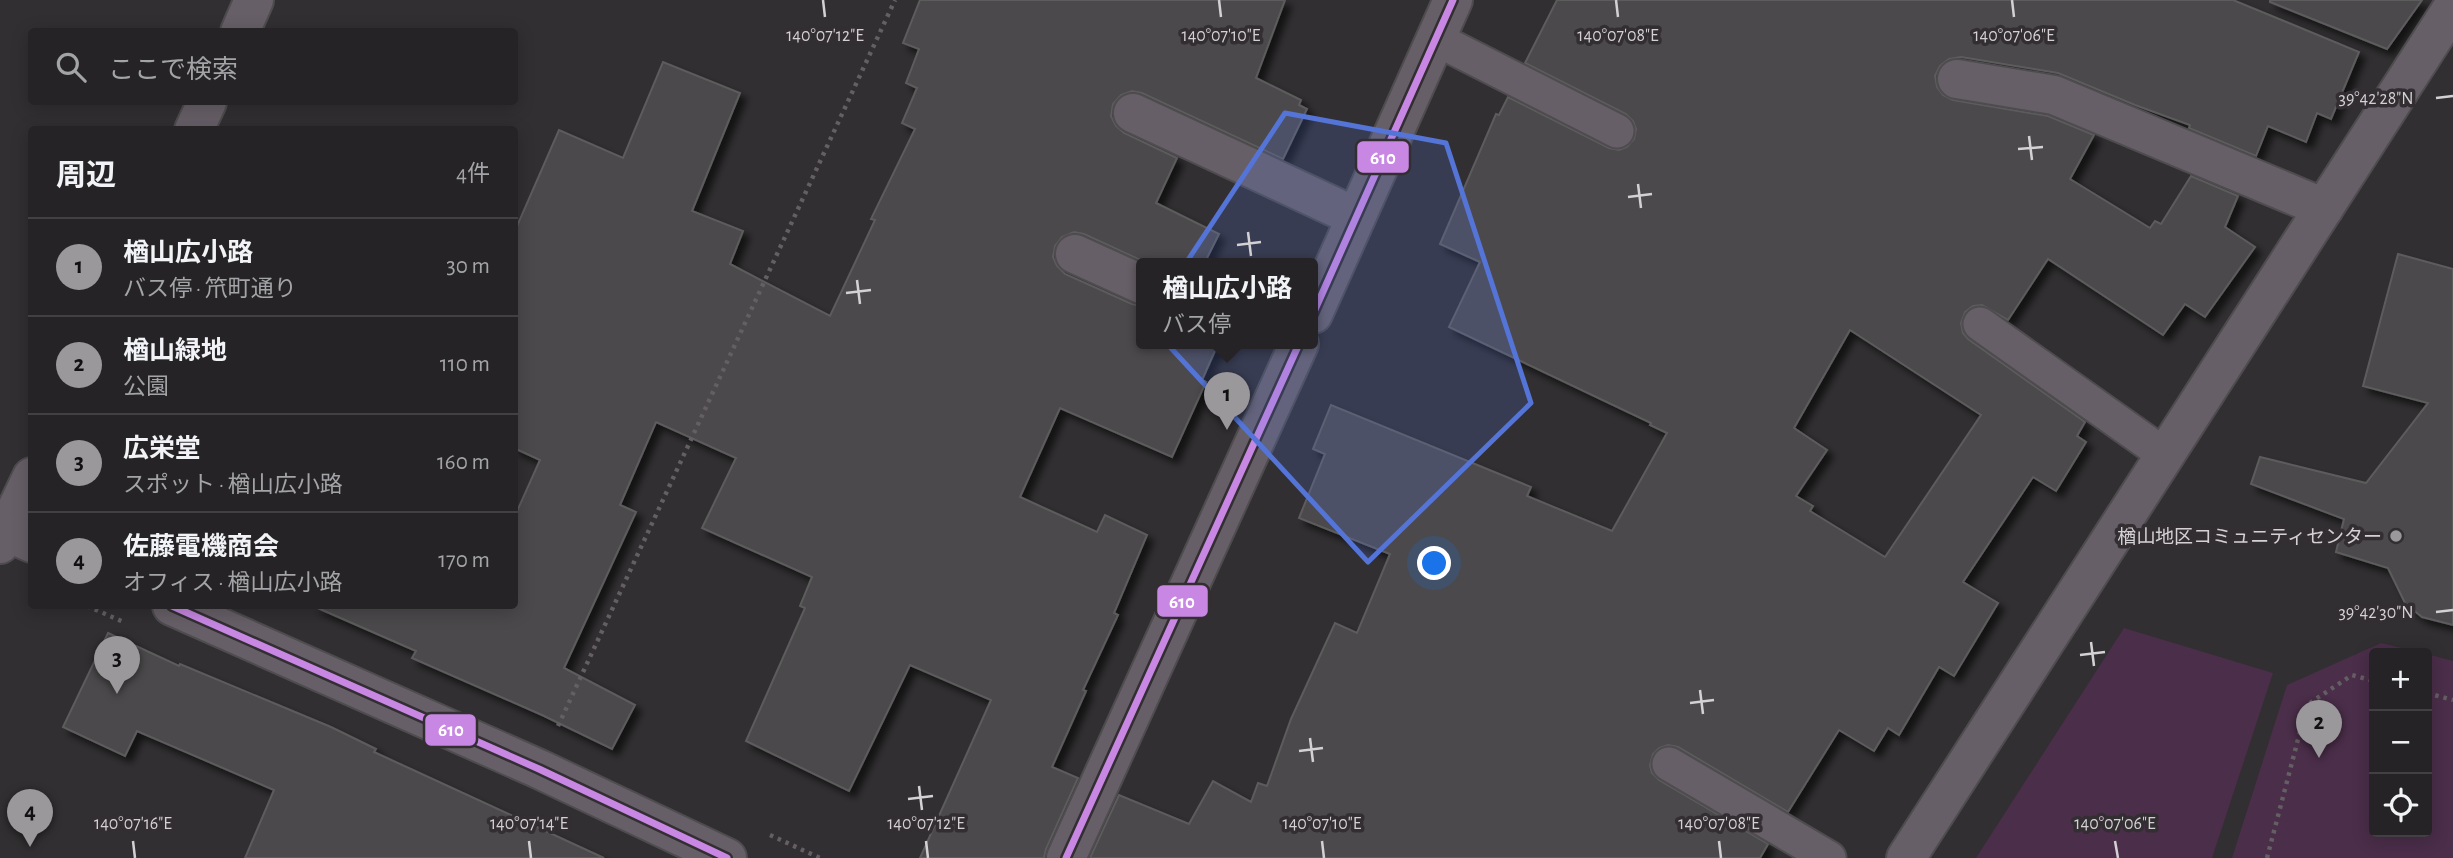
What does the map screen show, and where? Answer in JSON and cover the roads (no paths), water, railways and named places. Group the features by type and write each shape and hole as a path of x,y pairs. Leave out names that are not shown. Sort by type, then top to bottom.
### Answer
{"street":[{"path":"242,28 254,0"},
{"path":"1318,303 1453,0"},
{"path":"1906,858 2453,7"},
{"path":"1957,79 2053,95 2324,208"},
{"path":"196,126 206,105"},
{"path":"1133,113 1356,217"},
{"path":"1075,254 1136,282"},
{"path":"1066,858 1288,349"},
{"path":"9,537 28,487"},
{"path":"179,609 538,769 727,858"}],"lane":[{"path":"1436,39 1618,131"},
{"path":"1980,324 2165,455"},
{"path":"1669,764 1829,858"}],"place":[{"name":"楢山広小路","path":"1227,430"},
{"name":"楢山地区コミュニティセンター","path":"2396,536"},
{"name":"広栄堂","path":"117,694"},
{"name":"楢山緑地","path":"2319,758"},
{"name":"佐藤電機商会","path":"30,847"}]}
